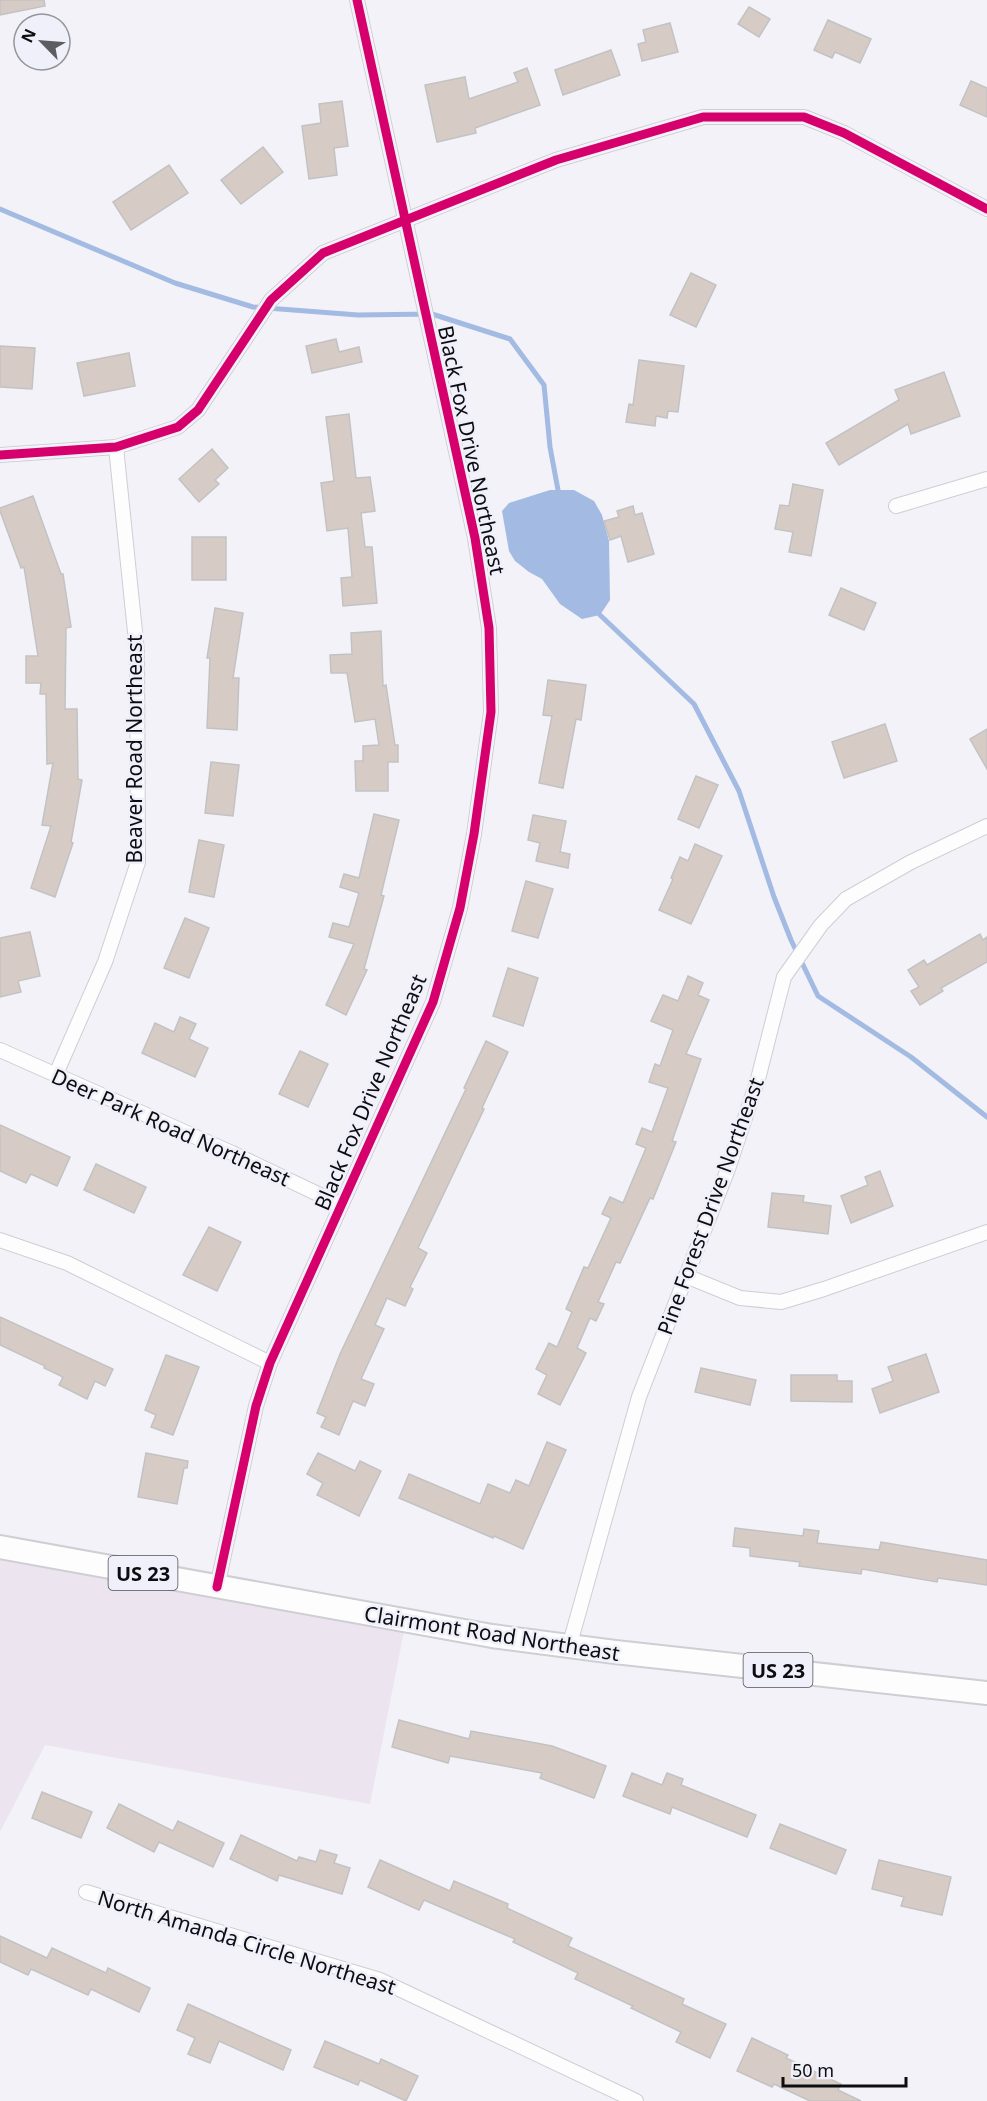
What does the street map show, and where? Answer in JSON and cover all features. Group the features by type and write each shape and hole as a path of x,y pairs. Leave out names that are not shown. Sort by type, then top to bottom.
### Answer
{"main road":[{"name":"Clairmont Road Northeast","path":"0,1547 435,1627 569,1647 987,1693"}],"street":[{"name":"Black Fox Drive Northeast","path":"217,1587 256,1406 270,1363 433,1002 460,908 474,834 491,712 489,628 474,538 403,220 357,0"},
{"path":"0,455 116,447 178,427 198,410 271,300 323,253 556,160 703,117 804,117 844,133 987,209"},
{"name":"Beaver Road Northeast","path":"56,1074 105,962 138,862 137,651 116,447"},
{"path":"896,506 987,479"},
{"name":"Pine Forest Drive Northeast","path":"569,1647 639,1397 728,1169 758,1079 784,976 821,925 846,899 911,862 987,826"},
{"name":"Deer Park Road Northeast","path":"0,1050 232,1153 341,1206"},
{"path":"686,1276 740,1298 781,1302 987,1232"},
{"path":"0,1240 67,1263 270,1363"},
{"name":"North Amanda Circle Northeast","path":"87,1892 380,1980 636,2101"}],"shaded area":[{"path":"0,1543 406,1621 370,1804 45,1745 0,1832"}],"water":[{"path":"550,490 574,490 594,501 602,515 609,541 610,600 600,615 582,619 560,604 542,579 515,561 509,551 502,511 509,503"}],"building":[{"path":"0,0 44,0 45,6 0,15"},
{"path":"749,7 770,19 759,37 738,24"},
{"path":"828,20 871,39 860,63 835,52 832,58 814,50"},
{"path":"670,23 678,52 642,61 638,44 646,42 643,30"},
{"path":"611,50 620,75 563,95 555,70"},
{"path":"527,68 540,105 475,128 476,133 437,142 425,85 465,77 469,99 518,82 514,73"},
{"path":"971,81 987,88 987,117 960,105"},
{"path":"342,101 348,146 334,148 337,175 309,179 302,126 321,123 319,104"},
{"path":"263,147 283,172 241,204 221,180"},
{"path":"169,165 188,193 131,230 113,202"},
{"path":"691,273 716,285 696,327 670,315"},
{"path":"336,339 339,352 359,347 362,362 312,373 306,346"},
{"path":"0,346 35,348 32,389 0,387"},
{"path":"129,353 135,386 84,396 77,363"},
{"path":"639,360 684,366 678,412 668,411 667,418 656,416 655,426 626,422 629,404 633,405"},
{"path":"944,372 960,416 911,434 908,424 839,465 826,443 899,400 895,390"},
{"path":"349,414 356,478 370,477 375,511 361,513 365,547 372,547 377,603 343,606 341,578 352,577 348,528 327,531 321,483 334,481 326,417"},
{"path":"212,449 228,468 215,480 219,484 199,502 179,479"},
{"path":"793,484 823,490 811,556 789,552 793,532 775,529 780,505 789,506"},
{"path":"33,496 61,574 63,574 71,627 66,628 65,709 77,709 78,779 82,780 71,842 73,843 55,897 31,888 51,826 42,825 53,763 47,764 46,694 40,694 41,683 26,683 26,656 38,656 24,567 21,568 0,511 0,508"},
{"path":"633,506 635,515 642,513 654,554 628,562 621,536 610,540 604,521 619,517 617,511"},
{"path":"192,537 226,537 226,580 192,580"},
{"path":"841,588 876,603 864,630 829,615"},
{"path":"215,608 243,613 233,678 239,678 237,730 207,728 210,658 207,658"},
{"path":"381,631 383,686 386,685 395,745 398,745 398,762 388,762 388,791 356,791 355,761 363,761 363,746 379,745 375,719 355,722 347,673 331,673 330,655 352,654 351,633"},
{"path":"548,680 586,685 581,720 576,719 563,788 539,783 552,716 543,715"},
{"path":"885,724 897,761 844,778 832,742"},
{"path":"987,729 987,769 970,739"},
{"path":"211,762 239,765 233,816 205,813"},
{"path":"696,776 718,785 699,828 678,819"},
{"path":"374,814 399,820 381,895 384,896 364,969 367,970 346,1015 326,1005 354,944 329,937 333,923 349,927 359,893 340,887 344,874 359,878"},
{"path":"533,815 566,821 560,852 570,854 568,868 536,861 540,843 528,840"},
{"path":"199,840 224,845 214,897 189,892"},
{"path":"695,844 722,856 691,924 659,910 680,857 688,861"},
{"path":"526,881 553,889 538,938 512,931"},
{"path":"185,918 209,928 189,978 164,968"},
{"path":"30,932 40,976 18,981 21,992 0,997 0,938"},
{"path":"980,934 983,940 987,937 987,962 941,988 943,991 920,1005 911,991 919,987 908,970 924,960 927,965"},
{"path":"508,968 538,978 523,1026 493,1016"},
{"path":"688,976 703,983 698,995 709,1000 686,1054 701,1059 672,1141 676,1142 653,1199 650,1198 620,1263 616,1262 598,1302 604,1304 596,1321 590,1318 577,1348 586,1353 560,1405 538,1394 547,1375 536,1369 549,1343 557,1347 572,1312 566,1309 584,1267 588,1268 611,1218 602,1214 610,1197 623,1203 646,1148 636,1144 642,1128 652,1132 668,1088 649,1082 655,1064 660,1066 673,1030 651,1021 663,995 678,1001"},
{"path":"180,1017 196,1024 189,1039 208,1048 195,1077 142,1053 155,1023 174,1032"},
{"path":"486,1041 508,1052 482,1108 484,1109 418,1248 427,1253 410,1287 413,1289 405,1306 387,1298 375,1325 384,1329 361,1379 374,1384 365,1406 353,1401 339,1435 321,1427 326,1417 317,1413 340,1354 466,1089 464,1088"},
{"path":"300,1051 328,1064 308,1107 279,1094"},
{"path":"0,1125 70,1157 57,1186 31,1174 26,1183 0,1171"},
{"path":"96,1164 146,1187 134,1213 84,1190"},
{"path":"880,1171 893,1206 851,1223 841,1196 868,1185 865,1177"},
{"path":"772,1193 804,1196 803,1202 831,1206 828,1234 768,1227"},
{"path":"209,1227 241,1242 217,1291 183,1275"},
{"path":"0,1317 113,1369 105,1386 95,1381 87,1399 59,1385 63,1377 0,1345"},
{"path":"926,1354 939,1392 880,1413 872,1389 893,1381 888,1367"},
{"path":"166,1355 199,1367 173,1435 151,1427 156,1415 145,1410"},
{"path":"701,1368 756,1380 750,1405 695,1392"},
{"path":"791,1375 837,1375 837,1381 852,1381 852,1402 791,1401"},
{"path":"547,1442 566,1450 523,1549 399,1498 409,1474 480,1504 488,1484 510,1493 516,1480 529,1486"},
{"path":"146,1453 188,1461 187,1468 184,1468 177,1504 138,1497"},
{"path":"318,1453 355,1471 360,1461 381,1471 359,1516 317,1495 323,1483 307,1474"},
{"path":"735,1528 803,1536 804,1529 819,1531 817,1543 879,1550 881,1542 987,1560 987,1585 938,1578 937,1582 862,1569 861,1574 799,1566 800,1562 750,1556 750,1548 733,1546"},
{"path":"399,1720 469,1739 471,1731 552,1746 606,1766 594,1798 540,1778 542,1773 450,1756 448,1763 392,1747"},
{"path":"632,1773 662,1785 667,1773 683,1779 681,1785 756,1815 747,1837 672,1807 670,1814 623,1796"},
{"path":"42,1792 92,1812 81,1838 32,1818"},
{"path":"119,1804 173,1831 178,1821 224,1843 213,1867 159,1842 154,1852 107,1828"},
{"path":"780,1824 846,1850 836,1874 770,1848"},
{"path":"241,1835 297,1861 299,1857 316,1862 320,1850 337,1855 334,1863 350,1868 342,1894 279,1875 277,1881 230,1859"},
{"path":"380,1860 450,1891 454,1881 508,1904 507,1908 572,1938 568,1946 684,1999 682,2004 726,2024 710,2058 676,2042 681,2032 575,1979 578,1973 513,1942 515,1939 424,1900 419,1910 368,1887"},
{"path":"879,1860 951,1877 942,1915 901,1906 904,1897 872,1889"},
{"path":"0,1936 47,1958 52,1948 106,1973 108,1968 150,1988 139,2012 91,1989 88,1995 31,1969 28,1975 0,1962"},
{"path":"188,2004 291,2050 283,2070 219,2041 210,2063 188,2054 195,2038 177,2030"},
{"path":"752,2038 788,2055 786,2058 841,2084 838,2090 861,2101 810,2101 774,2084 772,2087 737,2071"},
{"path":"325,2041 379,2064 381,2059 418,2076 406,2101 360,2080 358,2085 314,2067"}],"waterway":[{"path":"0,209 175,283 253,307 358,315 432,314 510,339 544,385 550,447 558,490"},
{"path":"600,615 694,704 739,791 774,897 791,940 818,996 911,1057 987,1117"}],"cycle path":[{"path":"217,1587 256,1406 270,1363 433,1002 460,908 474,834 491,712 489,628 475,538 357,0"},
{"path":"0,455 116,447 178,427 198,410 271,300 323,253 556,160 703,117 804,117 844,133 987,209"}]}
